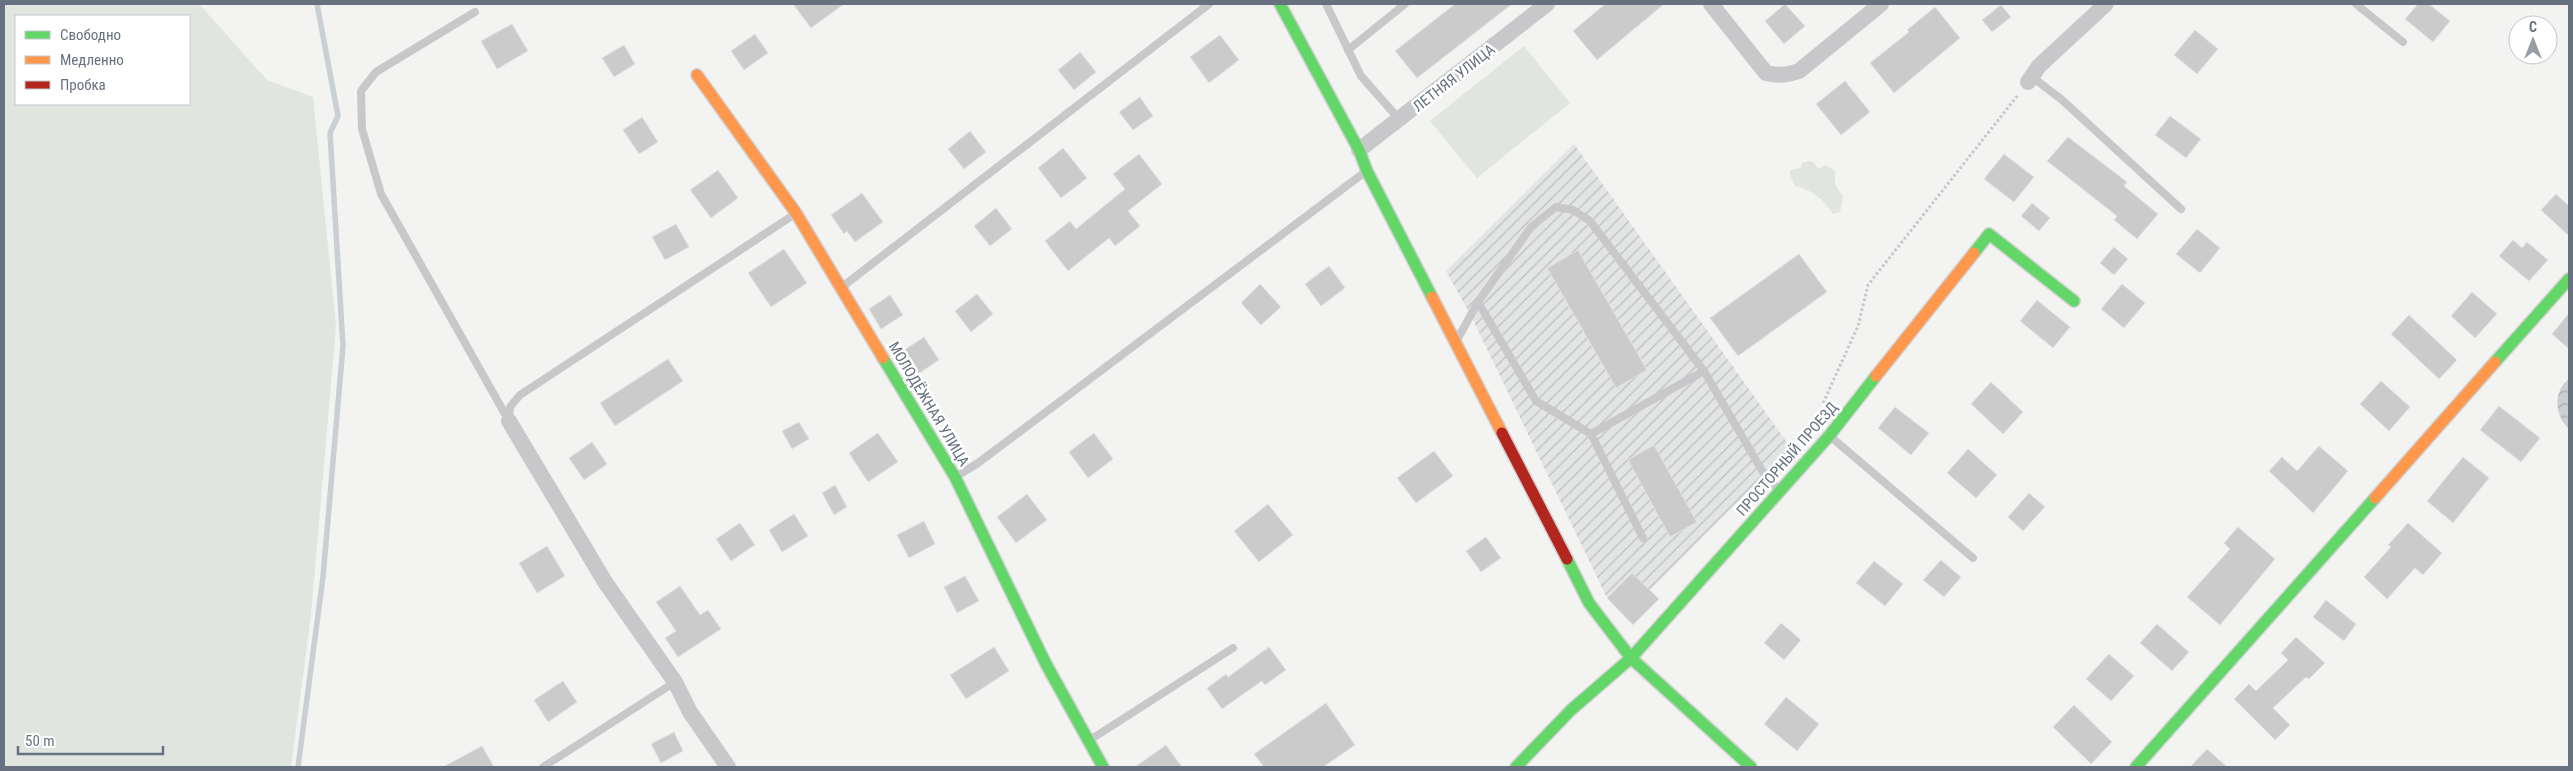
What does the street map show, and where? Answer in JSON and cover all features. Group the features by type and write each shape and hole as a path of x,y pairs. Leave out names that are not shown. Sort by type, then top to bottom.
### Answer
{"street":[{"path":"1280,4 1359,150 1367,171 1589,603 1632,658 1751,767"},
{"name":"ЛЕТНЯЯ УЛИЦА","path":"1359,150 1547,4"},
{"path":"1711,4 1766,73 1775,75 1786,75 1799,70 1881,4"},
{"path":"2030,80 2039,66 2106,4"},
{"name":"МОЛОДЁЖНАЯ УЛИЦА","path":"697,75 796,213 955,477 1046,664 1103,767"},
{"name":"ПРОСТОРНЫЙ ПРОЕЗД","path":"1516,767 1571,710 1632,658 1829,436 1989,234 2074,301"},
{"path":"2136,767 2569,280"},
{"path":"509,421 605,582 675,682 690,712 728,767"}],"lane":[{"path":"842,287 1209,4"},
{"path":"1326,4 1360,76 1400,120"},
{"path":"1348,50 1405,4"},
{"path":"2356,4 2403,42"},
{"path":"475,12 376,72 361,91 362,129 380,194 509,421"},
{"path":"2030,80 2061,99 2181,209"},
{"path":"955,477 986,457 1367,171"},
{"path":"1456,341 1478,302 1531,227 1556,208 1573,210 1590,221 1704,371 1764,474 1779,491"},
{"path":"509,421 510,408 520,395 796,213"},
{"path":"1478,302 1536,401 1591,434 1643,538"},
{"path":"1591,434 1704,371"},
{"path":"1829,436 1973,558"},
{"path":"1088,740 1232,648"},
{"path":"543,767 675,682"}],"path":[{"path":"1829,436 1824,401 1858,326 1868,286 2030,80"}],"shaded area":[{"path":"4,4 199,4 267,80 313,97 336,326 311,615 291,767 4,767"},
{"path":"1524,46 1570,103 1477,178 1430,121"},
{"path":"1574,144 1791,448 1650,590 1632,573 1607,598 1471,316 1446,271"},
{"path":"1814,162 1818,169 1826,165 1835,171 1835,184 1843,197 1840,212 1833,214 1817,196 1795,186 1790,170 1801,168 1802,163"}],"water":[{"path":"2569,379 2569,429 2561,418 2557,404 2560,390"}],"building":[{"path":"793,4 844,4 811,28"},
{"path":"1455,4 1512,4 1417,78 1395,51"},
{"path":"1605,4 1664,4 1597,60 1573,31"},
{"path":"1785,4 1805,26 1784,44 1765,21"},
{"path":"2418,4 2429,4 2450,21 2433,42 2405,19"},
{"path":"2001,5 2011,17 1992,32 1982,20"},
{"path":"1935,7 1960,38 1894,93 1870,63 1909,32 1907,30"},
{"path":"512,24 528,51 497,69 481,41"},
{"path":"2195,30 2218,49 2197,74 2174,55"},
{"path":"755,34 768,53 744,70 731,51"},
{"path":"1220,35 1239,60 1209,83 1190,57"},
{"path":"624,45 635,64 614,77 602,58"},
{"path":"1080,52 1096,72 1074,90 1058,70"},
{"path":"1845,81 1870,112 1841,135 1816,104"},
{"path":"1140,97 1153,116 1133,130 1119,112"},
{"path":"2170,116 2201,139 2186,158 2155,135"},
{"path":"642,117 658,142 639,154 623,130"},
{"path":"970,131 986,152 964,169 948,149"},
{"path":"2068,137 2127,182 2124,186 2158,214 2137,239 2114,220 2117,216 2047,161"},
{"path":"1063,148 1087,178 1061,198 1038,168"},
{"path":"1139,154 1162,184 1128,211 1140,226 1115,246 1109,238 1068,271 1045,241 1070,221 1076,229 1125,189 1113,174"},
{"path":"2004,154 2034,177 2014,202 1984,179"},
{"path":"718,170 738,198 711,218 690,190"},
{"path":"862,193 883,222 855,242 847,231 844,234 831,215"},
{"path":"2556,194 2569,206 2569,236 2541,210"},
{"path":"2032,203 2050,218 2039,231 2021,216"},
{"path":"996,208 1012,229 990,246 974,226"},
{"path":"676,224 689,247 665,260 652,237"},
{"path":"2197,229 2220,248 2200,273 2176,254"},
{"path":"2513,240 2522,248 2527,242 2548,260 2529,281 2499,256"},
{"path":"2114,247 2128,259 2114,275 2100,263"},
{"path":"784,249 807,283 771,307 748,273"},
{"path":"1578,250 1647,370 1616,388 1547,268"},
{"path":"1799,254 1827,292 1738,356 1710,318"},
{"path":"1329,266 1345,288 1321,306 1305,284"},
{"path":"1260,284 1281,307 1261,325 1241,303"},
{"path":"2122,284 2145,303 2124,328 2101,309"},
{"path":"2472,292 2497,314 2475,338 2451,316"},
{"path":"977,294 993,314 971,332 955,311"},
{"path":"890,295 903,315 881,329 869,309"},
{"path":"2037,300 2070,327 2053,348 2020,321"},
{"path":"2569,313 2569,349 2552,334"},
{"path":"2409,315 2457,360 2439,379 2391,334"},
{"path":"924,337 939,360 915,376 900,353"},
{"path":"668,359 683,381 615,426 600,403"},
{"path":"2381,381 2410,407 2389,431 2360,404"},
{"path":"1991,382 2023,412 2003,434 1971,404"},
{"path":"2499,406 2540,438 2521,462 2480,430"},
{"path":"1895,407 1929,433 1911,455 1878,428"},
{"path":"799,422 809,439 792,449 782,431"},
{"path":"878,433 898,462 868,482 849,453"},
{"path":"1094,433 1113,459 1088,478 1069,452"},
{"path":"592,442 607,464 584,480 569,458"},
{"path":"1654,445 1697,522 1670,537 1628,460"},
{"path":"2319,446 2348,471 2313,513 2269,471 2282,457 2297,471"},
{"path":"1968,449 1997,475 1976,498 1947,473"},
{"path":"1434,451 1453,476 1416,503 1397,478"},
{"path":"2463,457 2489,478 2453,523 2427,501"},
{"path":"835,485 847,507 834,515 822,493"},
{"path":"2029,493 2045,507 2023,531 2008,517"},
{"path":"1027,494 1047,520 1016,543 997,517"},
{"path":"1268,504 1293,535 1259,562 1234,531"},
{"path":"794,514 808,536 782,552 769,530"},
{"path":"924,521 935,544 909,558 897,535"},
{"path":"740,523 755,545 731,561 716,539"},
{"path":"2408,523 2442,553 2423,575 2415,568 2387,599 2364,577 2391,547 2388,545"},
{"path":"2238,527 2275,559 2220,625 2187,597 2230,549 2224,543"},
{"path":"1486,537 1501,558 1481,572 1466,551"},
{"path":"547,546 565,576 537,593 519,563"},
{"path":"1941,560 1961,577 1944,597 1923,580"},
{"path":"1874,561 1903,584 1885,606 1856,583"},
{"path":"1632,573 1659,599 1633,625 1607,598"},
{"path":"965,576 979,601 957,613 944,587"},
{"path":"680,586 700,615 708,610 721,629 678,657 665,638 676,631 656,602"},
{"path":"2326,600 2356,624 2344,641 2313,617"},
{"path":"1781,623 1801,640 1784,660 1764,643"},
{"path":"2157,624 2189,652 2172,671 2140,643"},
{"path":"2296,637 2325,663 2309,679 2306,677 2273,708 2290,725 2275,740 2234,699 2249,684 2256,691 2288,660 2281,653"},
{"path":"994,647 1009,671 966,699 950,675"},
{"path":"1269,647 1286,670 1265,685 1262,681 1222,709 1207,688 1226,674 1228,677"},
{"path":"2109,654 2134,676 2111,701 2086,679"},
{"path":"563,681 577,702 548,722 534,700"},
{"path":"1786,697 1819,724 1797,751 1764,724"},
{"path":"1326,703 1355,745 1323,767 1264,767 1254,754"},
{"path":"2074,705 2112,742 2091,764 2053,727"},
{"path":"674,732 683,751 661,763 651,744"},
{"path":"1166,745 1182,767 1135,767"},
{"path":"482,746 494,767 443,767"},
{"path":"2207,749 2227,767 2190,767"}],"waterway":[{"path":"298,767 323,577 343,346 330,133 338,116 317,4"}],"traffic: fast":[{"path":"1280,4 1359,150 1367,171 1432,297"},
{"path":"1974,253 1989,234 2074,301"},
{"path":"2495,362 2569,279"},
{"path":"883,358 955,477 1046,664 1103,767"},
{"path":"1516,767 1571,710 1631,658 1829,436 1876,376"},
{"path":"2136,767 2375,498"},
{"path":"1567,559 1589,603 1631,658 1751,767"}],"traffic: slow":[{"path":"697,75 796,213 883,358"},
{"path":"1876,376 1974,253"},
{"path":"1432,297 1502,433"},
{"path":"2375,498 2495,362"}],"traffic: jam":[{"path":"1502,433 1567,559"}]}
